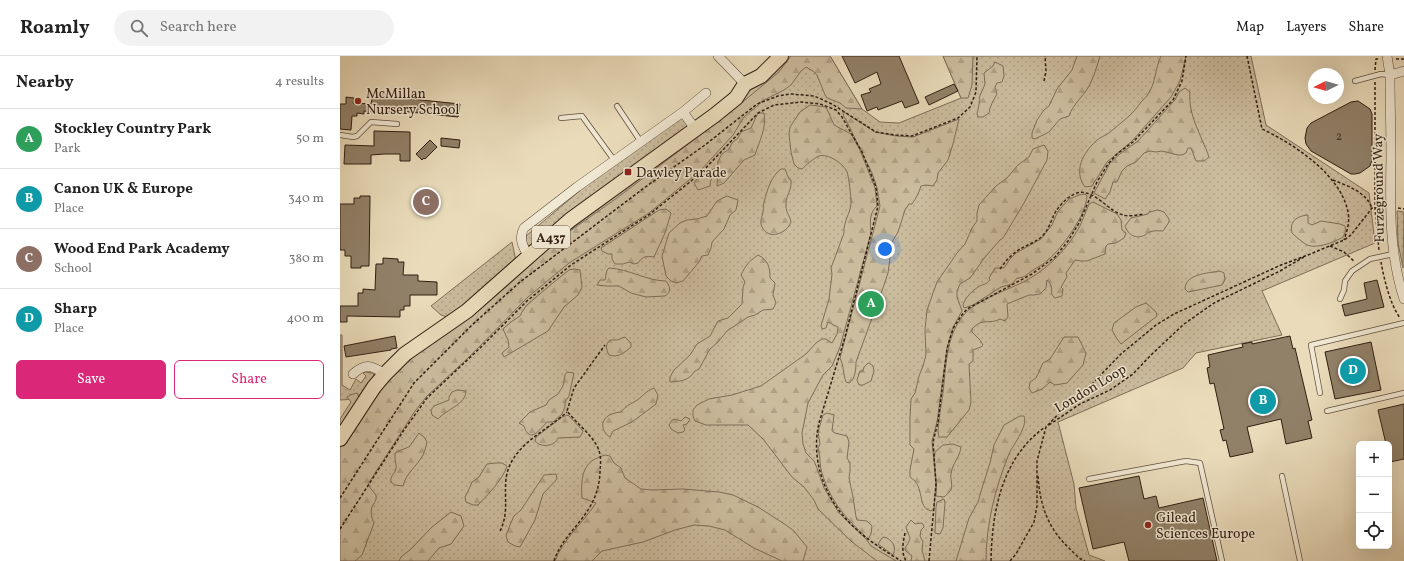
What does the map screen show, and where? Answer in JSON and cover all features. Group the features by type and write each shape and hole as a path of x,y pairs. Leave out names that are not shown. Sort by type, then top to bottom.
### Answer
{"main road":[{"name":"A437","path":"340,439 361,405 385,374 412,348 466,311 574,217 696,130 732,102 745,84 761,76 781,56"}],"street":[{"path":"718,56 745,84"},
{"name":"Furzeground Way","path":"1387,57 1390,75 1390,208 1393,254 1399,285 1404,299"},
{"path":"1390,75 1404,72"},
{"path":"529,256 523,247 521,240 524,228 577,187 683,112 706,93"},
{"path":"683,112 696,130"},
{"path":"354,374 360,368 367,366 374,367 385,374"}],"lane":[{"path":"1355,81 1381,74 1390,75"},
{"path":"617,106 641,142"},
{"path":"561,118 582,116 615,161"},
{"path":"340,135 353,137 357,136 370,122 397,124"},
{"path":"1340,299 1344,290 1344,281 1352,271 1370,259 1393,254"},
{"path":"1320,393 1311,345 1403,323"},
{"path":"1327,410 1404,393"},
{"path":"1089,480 1186,461 1200,463 1222,561"},
{"path":"1282,476 1300,561"}],"path":[{"path":"340,498 414,383 472,325 520,282 644,188 705,145 757,104 778,96 791,94 814,96 832,104 876,132 912,136 958,118 970,107 976,92 977,56"},
{"path":"1044,81 1046,67 1045,56"},
{"path":"929,561 936,484 933,442 938,422 947,349 954,327 967,309 1032,274 1054,257 1068,241 1079,223 1108,164 1117,154 1133,142 1173,100 1182,81 1186,56"},
{"path":"1247,56 1262,129 1277,136 1308,157 1332,180 1340,192 1348,212 1348,227 1344,240"},
{"path":"1403,323 1395,311 1383,274 1380,256 1375,208 1375,76 1376,59 1387,57 1404,59"},
{"path":"340,529 404,430 427,398 528,301 570,265 650,214 701,173 758,113 774,105 801,102 820,104 836,110 842,117 862,152 871,174 876,188 878,206 845,337 816,435 818,465 826,490 840,512 855,528 880,548 901,561"},
{"path":"1332,180 1352,188 1369,200 1372,208"},
{"path":"1000,269 1017,251 1042,237 1050,225 1056,211 1067,199 1079,192 1086,192 1092,195 1122,215 1131,216 1144,214"},
{"path":"1010,561 1016,554 1034,522 1037,506 1037,461 1046,426 1091,385 1121,354 1156,325 1174,314 1266,271 1344,240 1351,234 1372,208"},
{"path":"1329,246 1344,252 1359,266"},
{"name":"London Loop","path":"991,561 993,525 1004,480 1016,458 1032,436 1080,404 1110,390 1134,374 1150,356 1184,324 1214,303 1280,271 1308,255"},
{"path":"500,531 506,515 506,486 511,462 515,455 544,428 567,412 571,395 576,384 588,370 605,345"},
{"path":"554,561 562,543 592,504 597,493 600,478 600,452 597,445 567,412"},
{"path":"1037,461 1039,491 1046,517 1060,540 1085,561"},
{"path":"905,533 903,555 906,561"}],"green space":[{"path":"781,56 830,56 862,109 880,122 899,123 961,98 943,56 1251,56 1266,125 1369,193 1375,243 1262,291 1282,335 1196,353 1183,368 1058,422 1074,484 1076,508 1089,555 1105,561 340,561 361,405 529,260 728,114"},
{"path":"791,56 830,56 862,109 846,108 840,103 827,98 817,75 806,67 801,71 791,85 764,100 744,117 733,135 700,171 649,213 569,263 528,297 470,356 427,396 415,411 368,484 376,495 371,511 374,523 362,555 355,561 340,561 340,439 374,387 529,260 617,198 728,114 779,72"},
{"path":"943,56 973,56 972,85 968,98 961,98"},
{"path":"1077,56 1100,56 1089,86 1069,116 1060,119 1049,132 1035,139 1032,138 1032,133 1037,120 1049,106 1057,89 1072,70"},
{"path":"1161,56 1186,56 1180,81 1171,97 1132,141 1107,162 1092,186 1085,187 1081,181 1080,169 1081,162 1087,151 1099,138 1109,133 1128,117 1147,96 1153,85"},
{"path":"995,62 1003,66 1004,76 1002,82 997,83 995,87 997,94 989,113 983,117 978,117 979,98 985,84 984,73 993,66"},
{"path":"1185,88 1190,92 1193,117 1209,157 1204,161 1196,161 1191,148 1188,148 1186,153 1182,155 1162,151 1150,151 1144,153 1136,162 1127,166 1122,171 1117,182 1113,182 1110,192 1105,199 1094,193 1110,163 1138,141 1175,100 1179,92"},
{"path":"810,105 826,107 834,125 851,134 860,150 875,188 877,206 871,215 871,233 840,347 832,366 823,375 808,403 802,433 803,444 806,453 814,461 824,488 839,513 866,539 871,546 896,561 877,561 852,542 818,509 814,500 804,487 792,477 763,439 748,425 706,425 695,421 693,416 693,410 697,405 709,399 732,395 761,386 806,354 822,339 826,339 832,343 837,334 838,327 828,322 826,328 822,329 821,326 829,299 832,274 831,268 844,233 851,206 850,187 847,172 843,166 827,156 819,156 802,169 798,168 794,164 789,134 790,127 800,112"},
{"path":"683,112 696,130 531,249 526,242 526,236 615,161"},
{"path":"844,112 875,132 896,136 913,137 959,119 948,160 938,173 937,180 933,186 921,186 912,204 909,204 905,210 898,232 892,242 888,273 856,362 854,377 849,383 846,382 840,358 880,206 877,188 872,173 844,117"},
{"path":"758,113 764,113 765,118 762,134 755,155 744,160 724,183 717,186 718,161 722,154 729,149 732,143 738,138 741,132 751,128"},
{"path":"1044,145 1048,151 1047,160 1024,203 1003,238 985,257 970,278 960,284 957,291 957,297 962,311 953,327 947,348 937,422 932,441 936,484 934,509 931,511 926,509 918,486 910,477 914,449 910,445 911,399 915,393 926,355 925,330 927,310 937,282 965,244 977,221 979,205 996,186 1007,178 1018,165 1029,157 1033,149"},
{"path":"715,168 710,186 698,190 694,183 697,179"},
{"path":"781,169 785,169 789,179 791,180 791,187 786,201 786,207 791,222 782,232 778,234 769,234 761,225 764,203 772,180"},
{"path":"1085,194 1087,196 1086,204 1073,230 1048,260 1024,277 1017,278 1012,284 1001,287 973,305 964,308 963,305 967,297 980,286 989,282 989,278 995,268 1004,268 1016,253 1041,239 1052,225 1058,211 1070,198"},
{"path":"727,196 738,200 736,210 730,215 724,229 712,242 708,255 702,256 699,262 683,281 676,283 671,281 666,276 662,256 669,233 680,223 707,216 717,201"},
{"path":"1093,202 1117,214 1121,220 1122,230 1126,233 1124,238 1116,243 1108,244 1106,246 1105,254 1087,261 1075,260 1066,273 1067,277 1061,287 1063,289 1062,296 1055,298 1052,295 1051,285 1047,280 1046,288 1040,294 1029,295 1007,304 1008,317 1005,321 1000,319 996,321 983,322 979,323 972,329 972,332 983,345 973,350 973,361 969,364 971,402 969,410 947,437 939,437 939,423 946,363 953,334 962,317 983,300 1020,284 1043,270 1064,250 1070,242 1080,226 1089,204"},
{"path":"666,209 671,213 665,233 654,257 645,257 638,263 634,264 629,262 615,264 612,259 612,254 602,251 601,248 659,210"},
{"path":"1158,210 1164,212 1169,219 1169,222 1163,231 1153,231 1138,237 1130,234 1126,229 1125,226 1131,218"},
{"path":"1397,211 1404,212 1403,268 1398,243"},
{"path":"1308,215 1308,223 1312,225 1321,221 1345,226 1346,231 1343,237 1330,243 1318,246 1304,243 1292,233 1291,229 1293,222 1297,218"},
{"path":"512,242 516,261 480,295 447,317 441,315 431,306"},
{"path":"758,255 766,262 770,270 770,278 775,283 773,295 776,303 773,309 763,310 748,317 727,331 710,349 699,369 684,380 670,382 670,377 674,370 690,355 697,344 710,336 718,321 728,318 742,304 743,287 745,282 741,275 748,264"},
{"path":"609,268 624,270 652,279 666,281 669,285 669,293 665,296 646,297 631,293 619,286 597,285 600,280 605,280 607,270"},
{"path":"569,270 580,270 582,287 578,295 564,307 548,331 504,357 502,353 509,347 508,340 503,329 520,316 527,305 554,282"},
{"path":"1220,271 1224,273 1225,280 1222,285 1188,292 1185,289 1186,284 1193,277"},
{"path":"1146,303 1156,312 1157,316 1121,344 1112,330 1114,323 1136,307"},
{"path":"340,335 342,335 342,385 350,390 356,379 361,383 366,376 363,373 365,372 373,373 375,379 357,399 340,400"},
{"path":"625,337 631,343 631,347 618,355 609,355 606,347 607,343 610,340 617,340"},
{"path":"1064,337 1078,337 1086,353 1083,365 1067,383 1055,385 1050,382 1042,389 1032,393 1029,388 1030,382 1036,378 1043,363 1050,359"},
{"path":"869,363 873,366 874,371 871,381 863,385 859,385 857,380 860,371 863,371 864,367"},
{"path":"567,372 574,373 569,396 565,402 565,407 562,414 553,422 547,422 535,434 529,434 526,432 524,426 519,423 530,412 546,405 549,400 558,394 563,386"},
{"path":"654,388 658,395 656,404 632,422 613,431 610,437 604,431 603,421 605,418 612,414 621,412 624,408"},
{"path":"457,390 466,391 465,396 460,403 438,419 432,415 431,410 434,406 449,400 452,392"},
{"path":"357,393 359,397 340,426 340,419 351,402 347,397"},
{"path":"827,413 834,415 832,431 847,436 849,442 847,458 850,463 849,478 856,517 857,520 867,521 872,526 871,534 868,539 853,524 835,502 822,473 818,448 820,444 818,432 823,415"},
{"path":"568,415 583,431 580,437 558,438 555,443 546,445 541,445 535,441 536,437 562,417"},
{"path":"1020,416 1024,416 1024,425 1009,454 992,507 986,547 986,561 956,561 969,518 978,502 994,445 1004,425"},
{"path":"685,417 690,419 687,424 683,425 685,430 683,432 678,433 671,429 669,425 672,420 675,419 681,421"},
{"path":"419,433 427,442 423,455 409,473 403,486 395,485 391,482 391,480 396,469 396,452 409,447"},
{"path":"953,444 961,447 952,470 951,490 944,497 936,496 935,452 943,445"},
{"path":"605,455 610,456 614,463 621,468 625,478 641,489 683,489 719,492 733,495 758,507 794,531 807,547 803,561 782,561 754,548 725,530 709,526 694,525 675,530 643,542 602,551 592,561 555,561 563,545 596,503 582,498 583,477 589,463"},
{"path":"502,463 507,466 498,482 478,505 473,505 466,502 465,497 472,482 479,477 487,464"},
{"path":"556,474 557,479 543,494 535,520 520,547 508,542 506,536 514,516 521,510 544,475"},
{"path":"944,499 943,528 940,534 935,533 936,507 937,502"},
{"path":"451,512 461,516 464,526 451,544 439,548 428,561 399,561 401,557 411,549 432,527"},
{"path":"911,520 915,524 923,524 924,527 921,530 920,536 923,542 922,550 925,561 911,561 912,556 905,550 910,539 906,527"},
{"path":"884,537 891,541 894,546 893,555 878,544"}],"building":[{"path":"842,56 899,56 919,103 905,108 902,101 878,110 877,107 867,111 861,95 871,92 869,89 881,84 877,72 855,83"},
{"path":"954,84 958,91 929,105 925,97"},
{"path":"378,93 392,95 392,97 460,104 458,117 390,110 390,114 364,111 364,114 357,113 357,116 352,116 351,130 340,129 340,104 346,104 346,97 354,98 353,103 371,104 373,94 377,95"},
{"path":"1358,101 1370,109 1372,114 1372,160 1370,166 1360,173 1351,174 1311,151 1306,144 1305,138 1307,128 1311,123 1351,102"},
{"path":"374,131 410,132 410,161 400,161 400,154 384,154 371,155 371,164 344,164 345,145 374,146"},
{"path":"441,138 460,140 459,148 441,146"},
{"path":"430,140 437,147 425,159 424,158 422,160 416,154"},
{"path":"360,196 370,196 369,266 351,268 351,256 345,256 345,250 340,250 340,204 354,204 354,198 360,198"},
{"path":"383,258 398,259 398,262 404,262 403,275 418,275 418,281 437,282 437,295 410,295 410,306 404,306 404,310 400,310 400,317 347,316 347,322 340,322 340,306 358,306 358,293 363,293 363,289 375,290 376,264 383,264"},
{"path":"1377,280 1384,307 1345,316 1342,305 1367,299 1364,283"},
{"path":"395,336 397,348 346,357 344,346"},
{"path":"1290,336 1293,349 1295,348 1312,420 1308,421 1312,438 1286,444 1281,419 1247,427 1253,452 1230,457 1226,440 1223,441 1220,430 1224,429 1214,383 1210,384 1207,368 1210,367 1208,355 1243,347 1242,344 1252,342 1252,344"},
{"path":"1371,342 1381,390 1335,399 1325,352"},
{"path":"1404,404 1404,459 1392,462 1392,441 1385,441 1378,410"},
{"name":"Gilead Sciences Europe","path":"1139,476 1144,499 1156,496 1159,508 1203,498 1217,561 1129,561 1124,542 1093,549 1079,488"}],"place":[{"name":"McMillan Nursery School","path":"358,101"},
{"name":"Dawley Parade","path":"628,172"},
{"name":"Wood End Park Academy","path":"426,202"},
{"name":"Stockley Country Park","path":"871,304"},
{"name":"Sharp","path":"1353,371"},
{"name":"Canon UK & Europe","path":"1263,401"},
{"name":"Gilead Sciences Europe","path":"1148,525"}]}
